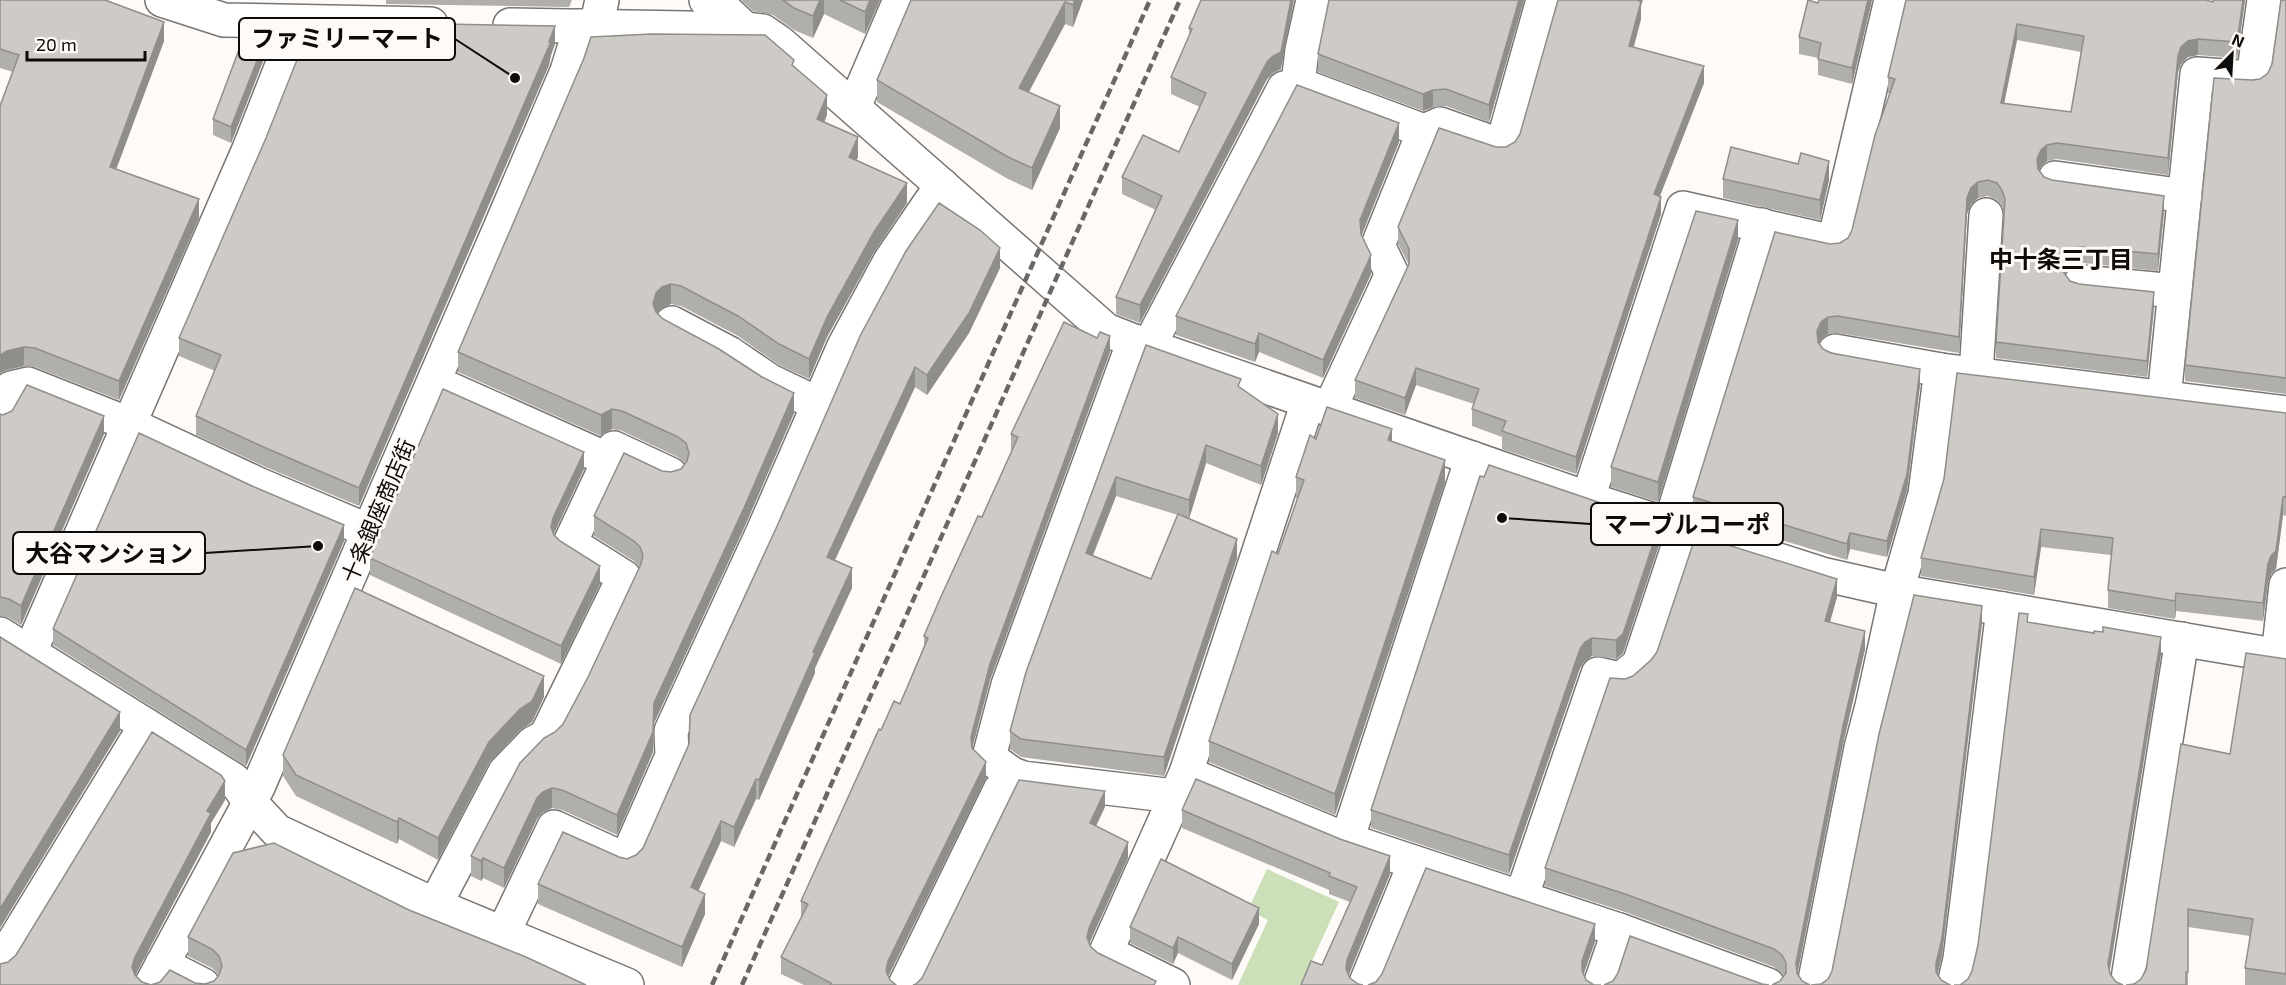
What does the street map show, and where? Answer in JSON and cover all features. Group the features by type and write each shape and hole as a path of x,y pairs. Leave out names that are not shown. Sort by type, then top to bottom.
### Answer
{"street":[{"path":"162,0 224,20 469,25 593,18 763,31 779,42 854,107 1106,330 1142,344 1588,498 1822,574 1897,591 2282,656 2286,585"},
{"path":"706,0 725,10 745,29"},
{"path":"854,107 900,0"},
{"path":"1298,84 1312,0"},
{"path":"1543,0 1502,146 1440,124 1424,130 1298,84 1284,88 1142,344 1008,685 989,757 1012,774 1023,778 1180,784 1619,930 1768,985"},
{"path":"1588,498 1683,208 1834,242 1891,0"},
{"path":"2164,398 2197,74 2253,78 2264,0"},
{"name":"十条銀座商店街","path":"157,974 250,802 357,590 369,531 567,70 593,18"},
{"path":"30,652 249,149 298,22"},
{"path":"1173,985 1106,952 1180,784 1319,406 1392,274 1378,245 1424,130"},
{"path":"2055,178 2185,196"},
{"path":"503,933 554,827 626,860 672,756 671,731 761,536 844,346 890,261 942,185"},
{"path":"1976,375 1986,215"},
{"path":"1521,898 1588,670 1621,679 1639,664 1762,225"},
{"path":"2081,282 2175,291"},
{"path":"672,323 729,353 770,381 818,404"},
{"path":"1835,351 1976,375 2286,413"},
{"path":"1814,985 1861,748 1897,591 1925,494 1941,370"},
{"path":"434,382 609,460"},
{"path":"4,396 28,384 129,424 260,485 369,531"},
{"path":"435,905 505,772 533,743 546,736 624,577 570,543 614,448 670,474"},
{"path":"1347,840 1472,458"},
{"path":"1954,985 1960,959 2002,609"},
{"path":"0,634 234,780 250,802 277,831 435,905 627,985"},
{"path":"2127,985 2182,639"},
{"path":"541,675 570,689"},
{"path":"0,963 146,725"},
{"path":"905,985 1000,790 1012,774"},
{"path":"1365,985 1415,863"},
{"path":"1600,985 1619,930"},
{"path":"157,974 203,985"}],"green space":[{"path":"1267,869 1339,902 1301,985 1238,985 1268,920 1248,910"}],"building":[{"path":"0,0 105,0 164,22 110,167 199,199 119,381 35,348 24,347 0,355 0,106 19,55 0,49"},
{"path":"783,0 820,0 813,16 794,8"},
{"path":"840,0 870,0 865,12"},
{"path":"911,0 1075,0 1073,5 1065,2 1019,88 1060,106 1032,168 1008,157 877,80"},
{"path":"1201,0 1291,0 1281,52 1267,62 1140,305 1116,297 1162,196 1122,177 1143,135 1179,152 1206,93 1171,77 1192,29 1189,28"},
{"path":"1329,0 1519,0 1489,105 1446,89 1423,94 1318,54"},
{"path":"1558,0 1637,0 1641,2 1629,46 1704,66 1654,194 1661,197 1576,457 1502,431 1506,421 1472,409 1479,389 1416,368 1405,398 1355,380 1409,264 1409,249 1398,227 1439,128 1496,147 1506,147 1515,142 1520,134"},
{"path":"1808,0 1818,3 1819,0 1868,0 1852,68 1818,59 1821,43 1799,37"},
{"path":"1906,0 2206,0 2213,2 2213,0 2243,0 2237,42 2198,39 2188,41 2181,47 2178,56 2168,158 2057,143 2047,145 2041,150 2037,159 2038,169 2044,177 2052,180 2164,196 2158,254 2082,247 2074,248 2066,254 2062,265 2070,281 2079,284 2154,292 2147,361 1996,342 2005,199 1997,183 1988,180 1978,182 1971,188 1967,198 1959,337 1838,316 1828,317 1821,322 1817,331 1818,342 1823,349 1831,353 1920,369 1907,474 1887,541 1850,533 1847,544 1693,497 1775,232 1830,244 1840,243 1848,238 1852,230 1875,135 1895,79 1888,77","holes":["2017,24 2084,36 2071,112 2001,103"]},
{"path":"2281,0 2286,0 2286,378 2185,365 2214,78 2252,80 2260,79 2268,73 2272,64"},
{"path":"387,23 555,26 549,42 551,42 359,488 196,416 221,355 179,338 266,138 310,27 387,25"},
{"path":"269,30 231,127 213,119 246,31"},
{"path":"652,34 765,35 794,60 792,65 827,95 817,119 858,137 849,157 907,183 874,232 827,317 809,359 779,344 738,316 681,286 671,284 662,287 656,293 653,304 656,312 663,319 719,349 762,377 794,393 654,703 653,732 617,815 562,790 552,788 543,792 537,798 504,868 483,858 481,861 471,856 520,763 544,738 563,724 588,677 641,564 643,555 640,547 594,516 624,453 662,471 671,472 681,469 689,453 686,443 678,437 622,411 612,409 601,415 458,352 591,37"},
{"path":"1297,85 1399,123 1360,220 1361,234 1371,255 1323,360 1259,333 1255,344 1176,316"},
{"path":"1731,147 1798,164 1801,153 1829,161 1820,200 1723,179"},
{"path":"939,203 980,230 1000,248 969,313 927,375 915,367 827,557 852,568 813,652 815,653 759,780 756,779 734,827 721,821 691,887 705,894 682,947 538,884 563,832 627,859 636,855 643,848 689,744 690,715 778,524 861,334 906,251"},
{"path":"1696,211 1738,220 1658,482 1611,467"},
{"path":"1064,322 1097,338 1100,332 1110,336 990,664 971,737 972,748 986,762 888,961 886,971 890,980 896,985 830,985 831,983 781,957 808,904 801,901 879,729 881,730 894,701 900,704 928,638 924,636 939,601 978,516 982,517 1018,437 1011,434"},
{"path":"1146,345 1241,379 1238,386 1278,414 1261,466 1206,445 1189,500 1116,477 1086,553 1151,579 1178,514 1237,539 1164,757 1021,739 1010,731 1026,672"},
{"path":"1957,373 2286,413 2286,497 2283,497 2276,551 2268,564 2263,603 2176,593 2175,601 2108,590 2113,538 2041,529 2034,577 1921,558 1944,479"},
{"path":"27,385 104,416 21,606 0,597 0,414 12,411"},
{"path":"443,389 584,452 551,527 554,535 560,541 600,566 561,646 370,558"},
{"path":"1327,407 1392,429 1388,440 1445,460 1335,794 1209,741 1272,551 1278,554 1304,480 1296,477 1310,435 1316,439"},
{"path":"139,433 252,486 344,525 246,750 53,629"},
{"path":"1489,465 1660,523 1623,634 1616,640 1592,638 1580,649 1509,855 1371,810 1480,476 1484,477"},
{"path":"1696,535 1837,579 1825,621 1865,631 1843,726 1796,963 1797,973 1802,981 1810,985 1772,985 1780,981 1786,973 1786,963 1782,955 1774,949 1625,894 1545,868 1610,678 1625,679 1633,676 1657,652"},
{"path":"355,588 544,676 532,701 520,709 489,742 438,838 399,818 397,822 296,775 283,755"},
{"path":"1914,595 1982,606 1942,938 1936,963 1936,972 1941,980 1950,985 1811,985 1821,984 1828,979 1832,971 1879,734"},
{"path":"2019,613 2028,614 2027,622 2094,633 2094,631 2103,632 2103,627 2161,637 2108,964 2110,974 2116,982 2123,985 1960,985 1968,979 1972,971 1978,945"},
{"path":"0,637 120,712 0,909"},
{"path":"2246,653 2286,659 2286,974 2245,968 2253,919 2188,909 2186,985 2126,985 2134,984 2141,979 2146,970 2181,744 2230,754"},
{"path":"152,732 221,775 225,781 207,811 211,813 135,957 132,967 135,975 142,982 151,985 0,985 0,964 8,962 16,955"},
{"path":"1196,779 1340,839 1390,856 1347,960 1346,969 1350,978 1363,985 1301,985 1311,961 1322,965 1357,887 1329,876 1330,873 1182,810"},
{"path":"1019,780 1105,791 1090,823 1128,842 1089,928 1087,938 1091,947 1098,953 1156,981 1154,985 913,985 922,978"},
{"path":"274,843 409,910 526,957 586,985 151,985 160,982 170,970 195,983 205,984 214,981 222,966 219,956 212,949 188,937 233,853"},
{"path":"1161,859 1259,908 1232,964 1178,937 1173,948 1130,927"},
{"path":"1426,868 1595,924 1582,961 1582,970 1586,980 1594,985 1368,985 1376,982 1382,974"},
{"path":"1630,936 1769,985 1604,985 1613,981 1618,973"}],"railway":[{"path":"712,985 1150,0"},
{"path":"742,985 1180,0"}],"place":[{"name":"ファミリーマート","path":"515,78"},
{"name":"マーブルコーポ","path":"1502,518"},
{"name":"大谷マンション","path":"318,546"}],"district":[{"name":"中十条三丁目","path":"2061,260"}]}
